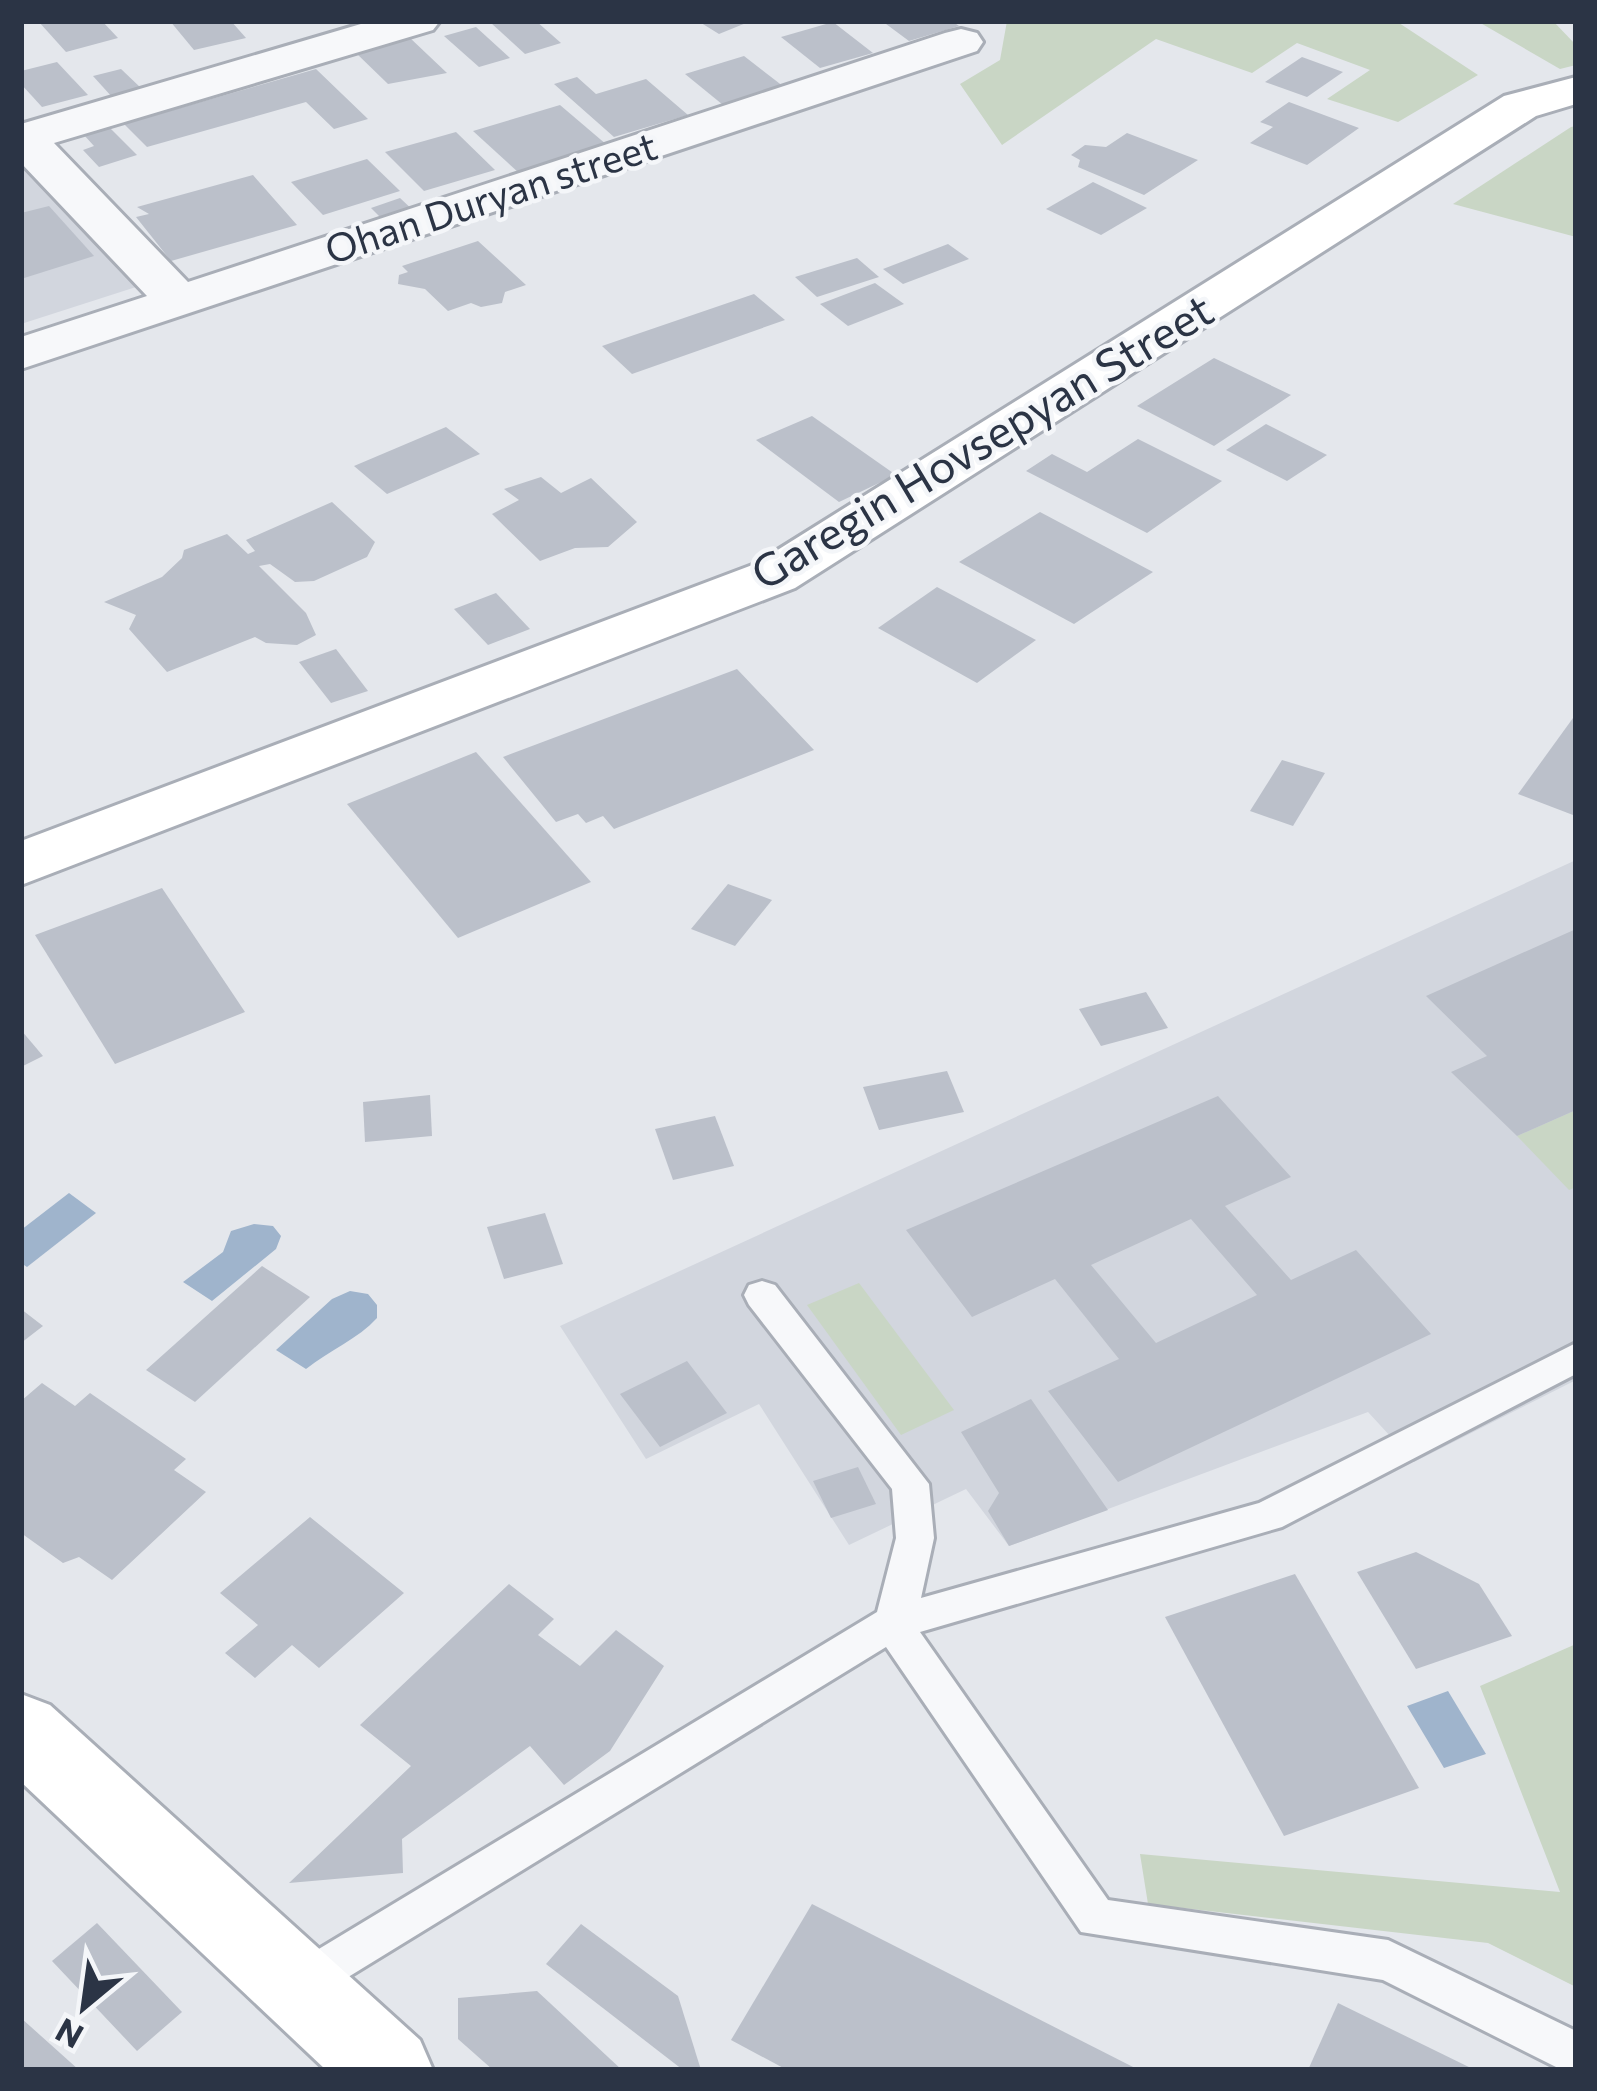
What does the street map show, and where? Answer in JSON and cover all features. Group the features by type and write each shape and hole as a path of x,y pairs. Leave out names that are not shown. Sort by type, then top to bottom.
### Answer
{"main road":[{"name":"Garegin Hovsepyan Street","path":"21,864 776,577 1520,106 1576,90"},
{"path":"21,1730 339,2040"}],"street":[{"path":"180,302 22,138 418,21"},
{"name":"Ohan Duryan street","path":"21,354 961,42"}],"lane":[{"path":"762,1295 910,1484 919,1518 913,1569 892,1623"},
{"path":"339,2040 892,1623 1269,1516 1576,1357"},
{"path":"892,1623 1096,1918 1388,1960 1576,2054"}],"shaded area":[{"path":"21,163 136,287 21,324"},
{"path":"1576,860 1576,1380 1414,1462 1368,1412 1009,1546 966,1489 849,1545 759,1404 646,1459 560,1326"}],"green space":[{"path":"1007,21 1396,21 1478,75 1398,122 1327,99 1370,70 1297,43 1252,73 1156,39 1002,145 960,84 1000,60"},
{"path":"1477,21 1553,21 1576,45 1576,65 1560,69"},
{"path":"1576,126 1576,237 1453,204 1571,127"},
{"path":"1576,1110 1576,1187 1569,1190 1517,1136"},
{"path":"859,1283 954,1410 901,1435 807,1305"},
{"path":"1576,1644 1576,1987 1488,1943 1148,1904 1140,1854 1560,1892 1480,1686"}],"water":[{"path":"69,1193 96,1213 27,1267 21,1263 21,1230"},
{"path":"254,1224 273,1226 281,1236 276,1249 212,1301 183,1282 223,1252 231,1231"},
{"path":"350,1291 368,1294 377,1305 377,1318 361,1332 306,1369 276,1350 332,1299"},
{"path":"1448,1691 1486,1754 1444,1768 1407,1706"}],"building":[{"path":"102,21 118,38 66,52 39,22"},
{"path":"170,21 231,21 246,38 194,50"},
{"path":"536,21 561,43 525,54 491,23"},
{"path":"698,21 751,21 719,34"},
{"path":"882,21 952,21 959,26 909,41"},
{"path":"833,22 873,53 820,68 781,37"},
{"path":"476,27 510,58 479,67 444,36"},
{"path":"409,37 447,73 388,84 355,52"},
{"path":"744,56 788,90 728,109 685,74"},
{"path":"1302,57 1343,72 1307,97 1265,82"},
{"path":"57,62 88,95 42,107 21,84 21,71"},
{"path":"121,69 142,89 112,97 93,76"},
{"path":"316,69 368,119 334,129 306,102 147,147 124,124"},
{"path":"577,77 596,94 646,79 688,115 614,137 554,84"},
{"path":"1289,102 1359,128 1307,165 1250,143 1273,127 1260,122"},
{"path":"560,105 607,145 519,173 473,131"},
{"path":"109,127 137,155 99,167 83,150 94,146 84,135"},
{"path":"456,132 495,170 424,191 385,152"},
{"path":"1127,133 1198,160 1144,195 1078,167 1080,160 1071,155 1085,145 1106,147"},
{"path":"367,159 400,191 323,215 291,182"},
{"path":"253,175 297,225 171,261 136,217 149,214 137,207"},
{"path":"1093,182 1147,208 1101,235 1046,209"},
{"path":"400,198 417,214 386,223 371,208"},
{"path":"49,206 94,256 21,279 21,213"},
{"path":"478,241 526,285 505,292 502,303 481,307 471,303 448,311 425,289 398,284 399,275 408,272 402,266"},
{"path":"948,244 969,259 903,284 883,269"},
{"path":"857,258 879,277 817,297 795,277"},
{"path":"875,283 904,304 848,326 820,304"},
{"path":"754,294 785,320 632,374 602,346"},
{"path":"1214,358 1291,395 1214,446 1137,406"},
{"path":"812,416 896,475 839,502 756,440"},
{"path":"1266,424 1327,455 1287,481 1226,450"},
{"path":"446,427 480,454 387,494 354,466"},
{"path":"1138,439 1222,481 1147,533 1026,471 1052,454 1087,472"},
{"path":"541,477 561,493 591,478 637,522 608,547 575,548 540,561 492,514 519,500 504,489"},
{"path":"332,502 375,542 367,557 314,581 295,582 270,564 259,566 306,613 316,635 297,645 266,643 255,637 167,672 129,629 136,615 104,602 162,577 184,550 227,534 248,554 255,551 246,540"},
{"path":"1040,512 1153,572 1074,624 959,562"},
{"path":"937,587 1036,640 977,683 878,628"},
{"path":"496,593 530,629 488,645 454,609"},
{"path":"336,649 368,691 331,703 299,662"},
{"path":"737,669 814,750 614,829 603,816 586,823 578,814 556,822 503,757"},
{"path":"1576,719 1573,815 1518,794"},
{"path":"476,752 591,882 458,938 347,804"},
{"path":"1282,760 1325,773 1293,826 1250,811"},
{"path":"728,884 772,900 735,946 691,929"},
{"path":"162,888 245,1012 115,1064 35,935"},
{"path":"1576,929 1576,1110 1517,1136 1451,1072 1487,1056 1426,996"},
{"path":"1146,992 1168,1028 1101,1046 1079,1009"},
{"path":"21,1030 43,1056 21,1067"},
{"path":"947,1071 964,1112 879,1130 863,1087"},
{"path":"430,1095 432,1136 365,1142 363,1102"},
{"path":"1218,1096 1291,1177 1225,1206 1291,1280 1356,1250 1431,1334 1118,1482 1048,1391 1119,1359 1055,1279 972,1317 906,1230","holes":["1191,1219 1257,1295 1156,1343 1091,1265"]},
{"path":"715,1116 734,1166 673,1180 655,1129"},
{"path":"545,1213 563,1264 504,1279 487,1227"},
{"path":"262,1266 310,1297 195,1402 146,1370"},
{"path":"21,1309 43,1326 21,1343"},
{"path":"687,1361 727,1413 660,1447 620,1394"},
{"path":"42,1383 75,1406 90,1393 186,1459 174,1470 206,1492 112,1580 79,1557 63,1563 21,1533 21,1401"},
{"path":"1031,1399 1108,1510 1009,1546 988,1511 999,1493 961,1432"},
{"path":"858,1467 876,1504 831,1518 813,1481"},
{"path":"310,1517 404,1593 319,1668 292,1645 255,1678 225,1653 258,1625 220,1593"},
{"path":"1416,1552 1479,1584 1512,1636 1416,1669 1357,1572"},
{"path":"1295,1574 1419,1788 1284,1836 1165,1617"},
{"path":"509,1584 554,1619 538,1635 580,1666 616,1630 664,1666 610,1751 564,1785 530,1746 402,1839 403,1873 289,1883 411,1766 360,1725"},
{"path":"812,1904 1139,2070 787,2070 731,2040"},
{"path":"97,1923 182,2012 137,2051 52,1961"},
{"path":"581,1924 678,1996 701,2070 683,2070 546,1964"},
{"path":"537,1991 622,2070 493,2070 458,2039 458,1998"},
{"path":"1338,2003 1475,2070 1308,2070"},
{"path":"21,2018 79,2070 21,2070"}]}
